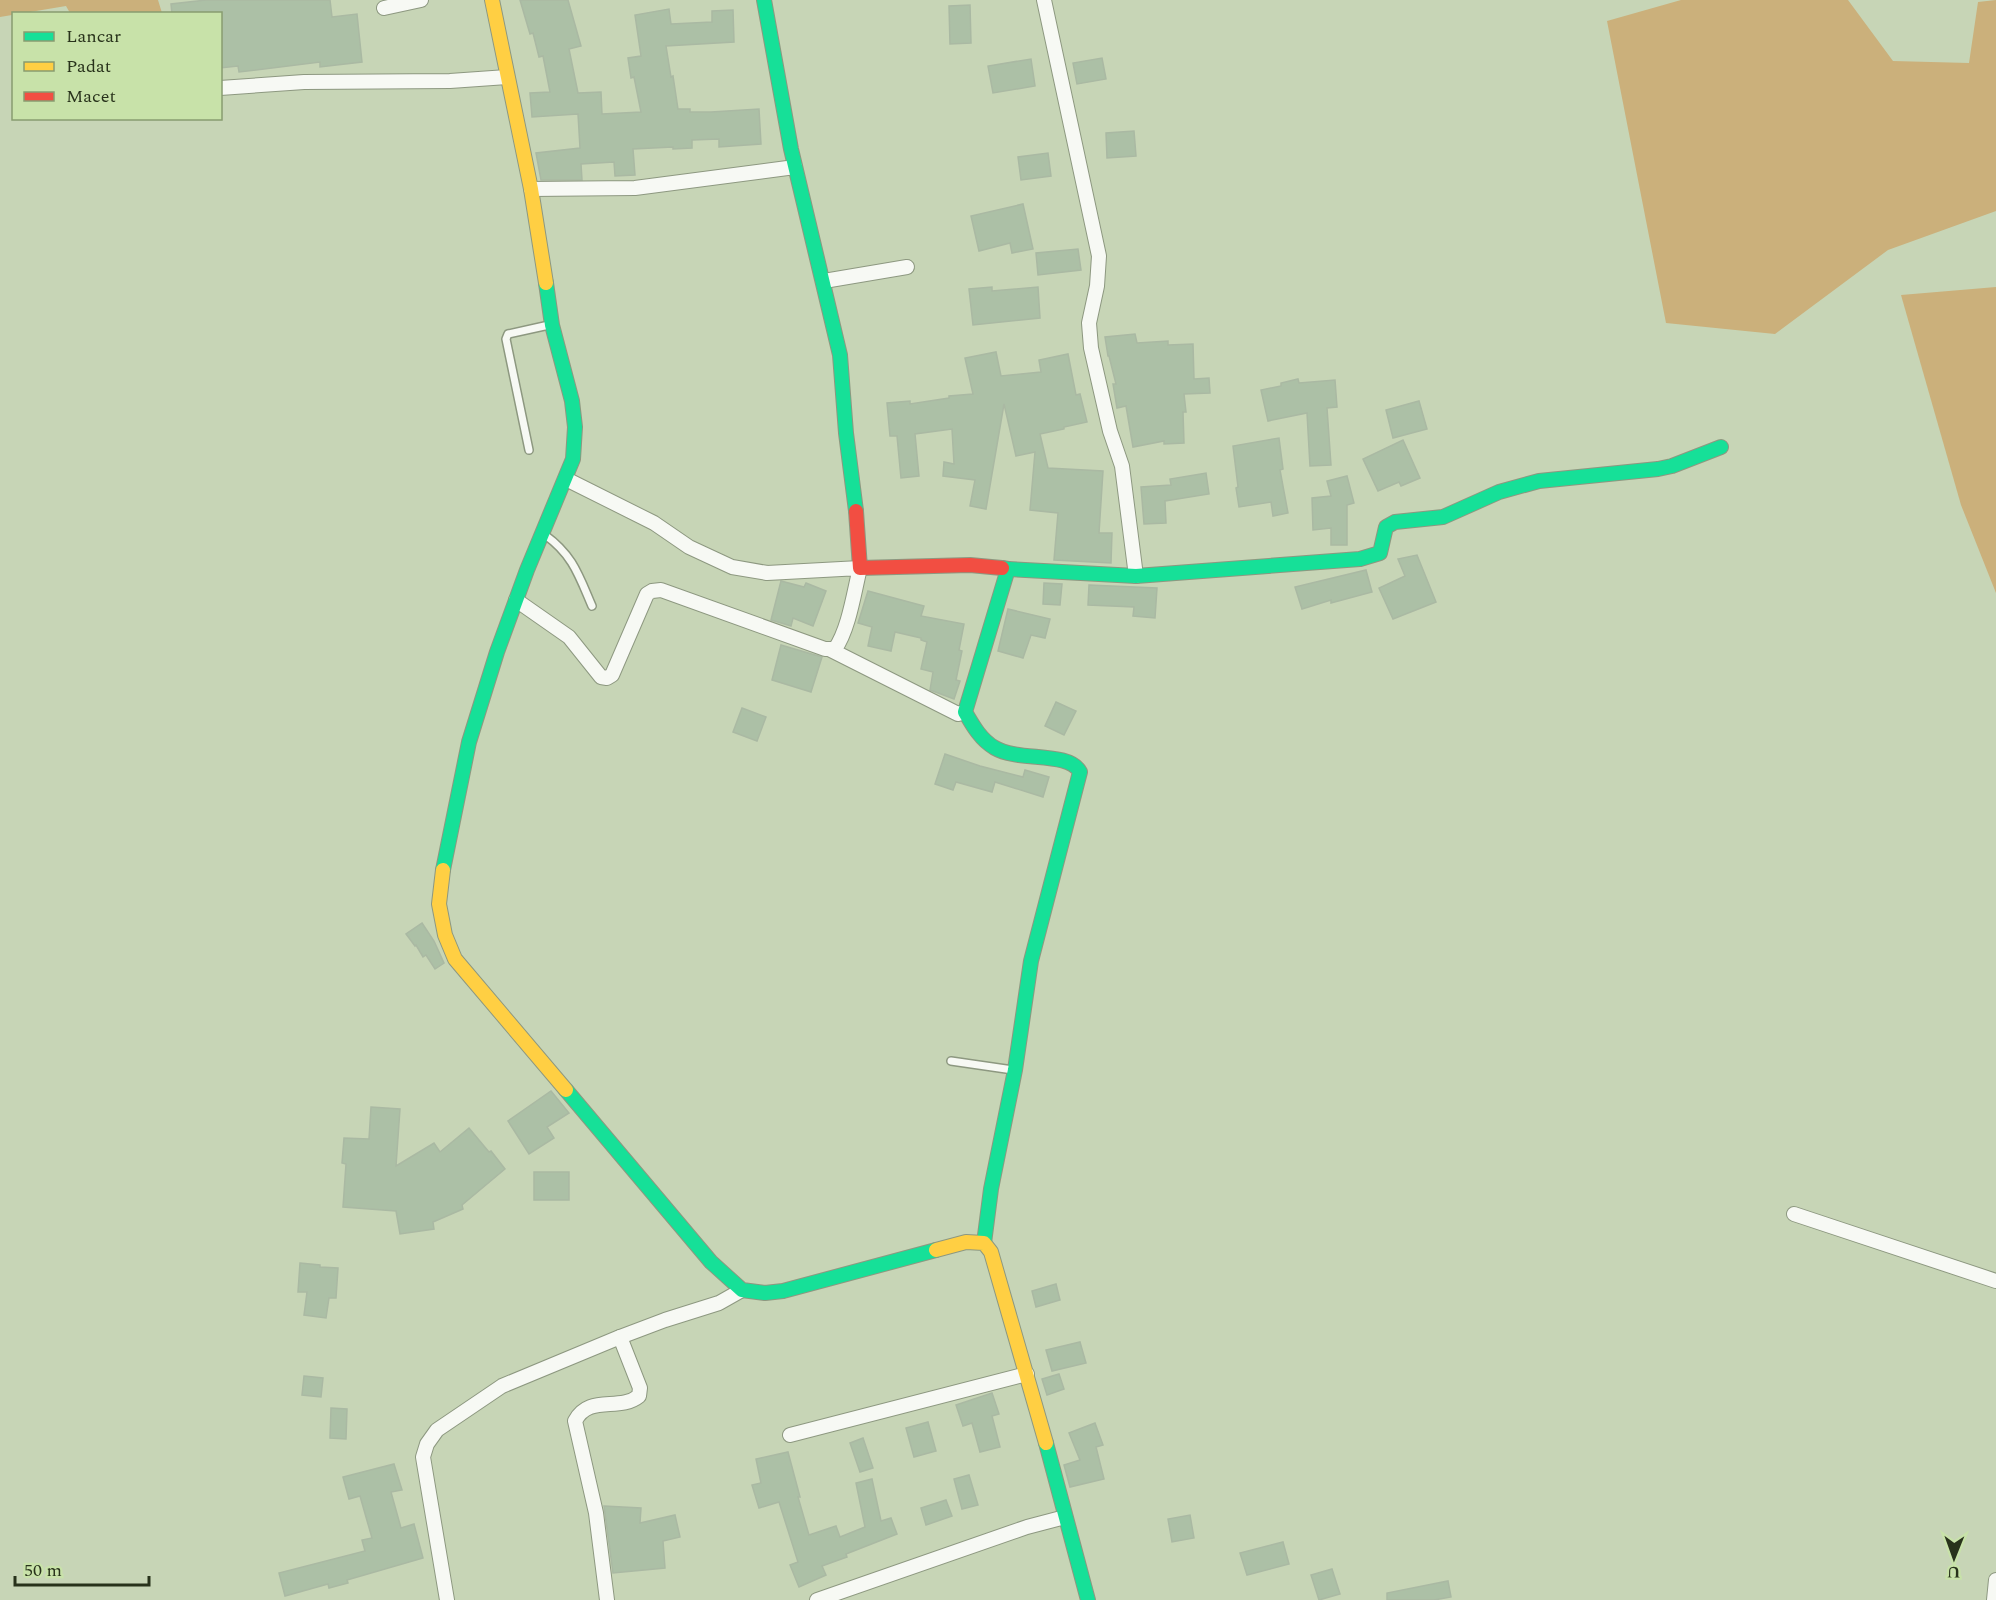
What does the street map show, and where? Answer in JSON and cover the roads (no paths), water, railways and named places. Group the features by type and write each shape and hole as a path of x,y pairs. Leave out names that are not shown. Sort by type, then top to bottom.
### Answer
{"street":[{"path":"384,8 421,0"},
{"path":"492,0 531,189 552,325 572,401 573,459 496,652 469,742 442,872 439,904 445,935 455,959 711,1262 742,1290 765,1293 783,1292 953,1245 966,1242 984,1243"},
{"path":"764,0 795,167 824,281 840,358 844,415 858,524 860,568 845,626 837,646 831,650"},
{"path":"1044,0 1099,256 1097,286 1089,323 1091,348 1110,431 1122,466 1136,576"},
{"path":"222,88 304,82 450,81 507,77"},
{"path":"531,189 635,188 795,167"},
{"path":"824,281 907,267"},
{"path":"566,479 654,523 689,547 732,567 767,573 970,566 1136,576 1360,559 1374,556 1378,555 1382,549 1386,527 1389,524 1443,517 1499,492 1539,481 1672,466 1721,447"},
{"path":"1008,569 966,712 976,732 984,741 998,750 1024,756 1053,757 1078,768 1080,772 1031,961 1015,1070 991,1189 984,1243 991,1252 1027,1374 1088,1600"},
{"path":"516,600 569,637 601,677 607,678 612,675 647,594 652,591 661,591 831,650 958,714 966,712"},
{"path":"1794,1214 1996,1281"},
{"path":"447,1600 423,1457 427,1444 437,1430 502,1386 620,1337 719,1303 742,1290"},
{"path":"607,1600 596,1513 575,1422 580,1412 593,1406 633,1401 639,1396 640,1388 620,1337"},
{"path":"790,1435 1027,1374"},
{"path":"817,1600 1027,1527 1065,1517"},
{"path":"1994,1600 1996,1580"}],"lane":[{"path":"529,450 506,339 508,334 552,325"},
{"path":"543,534 564,550 575,568 591,606"},
{"path":"951,1061 1015,1070"}]}
